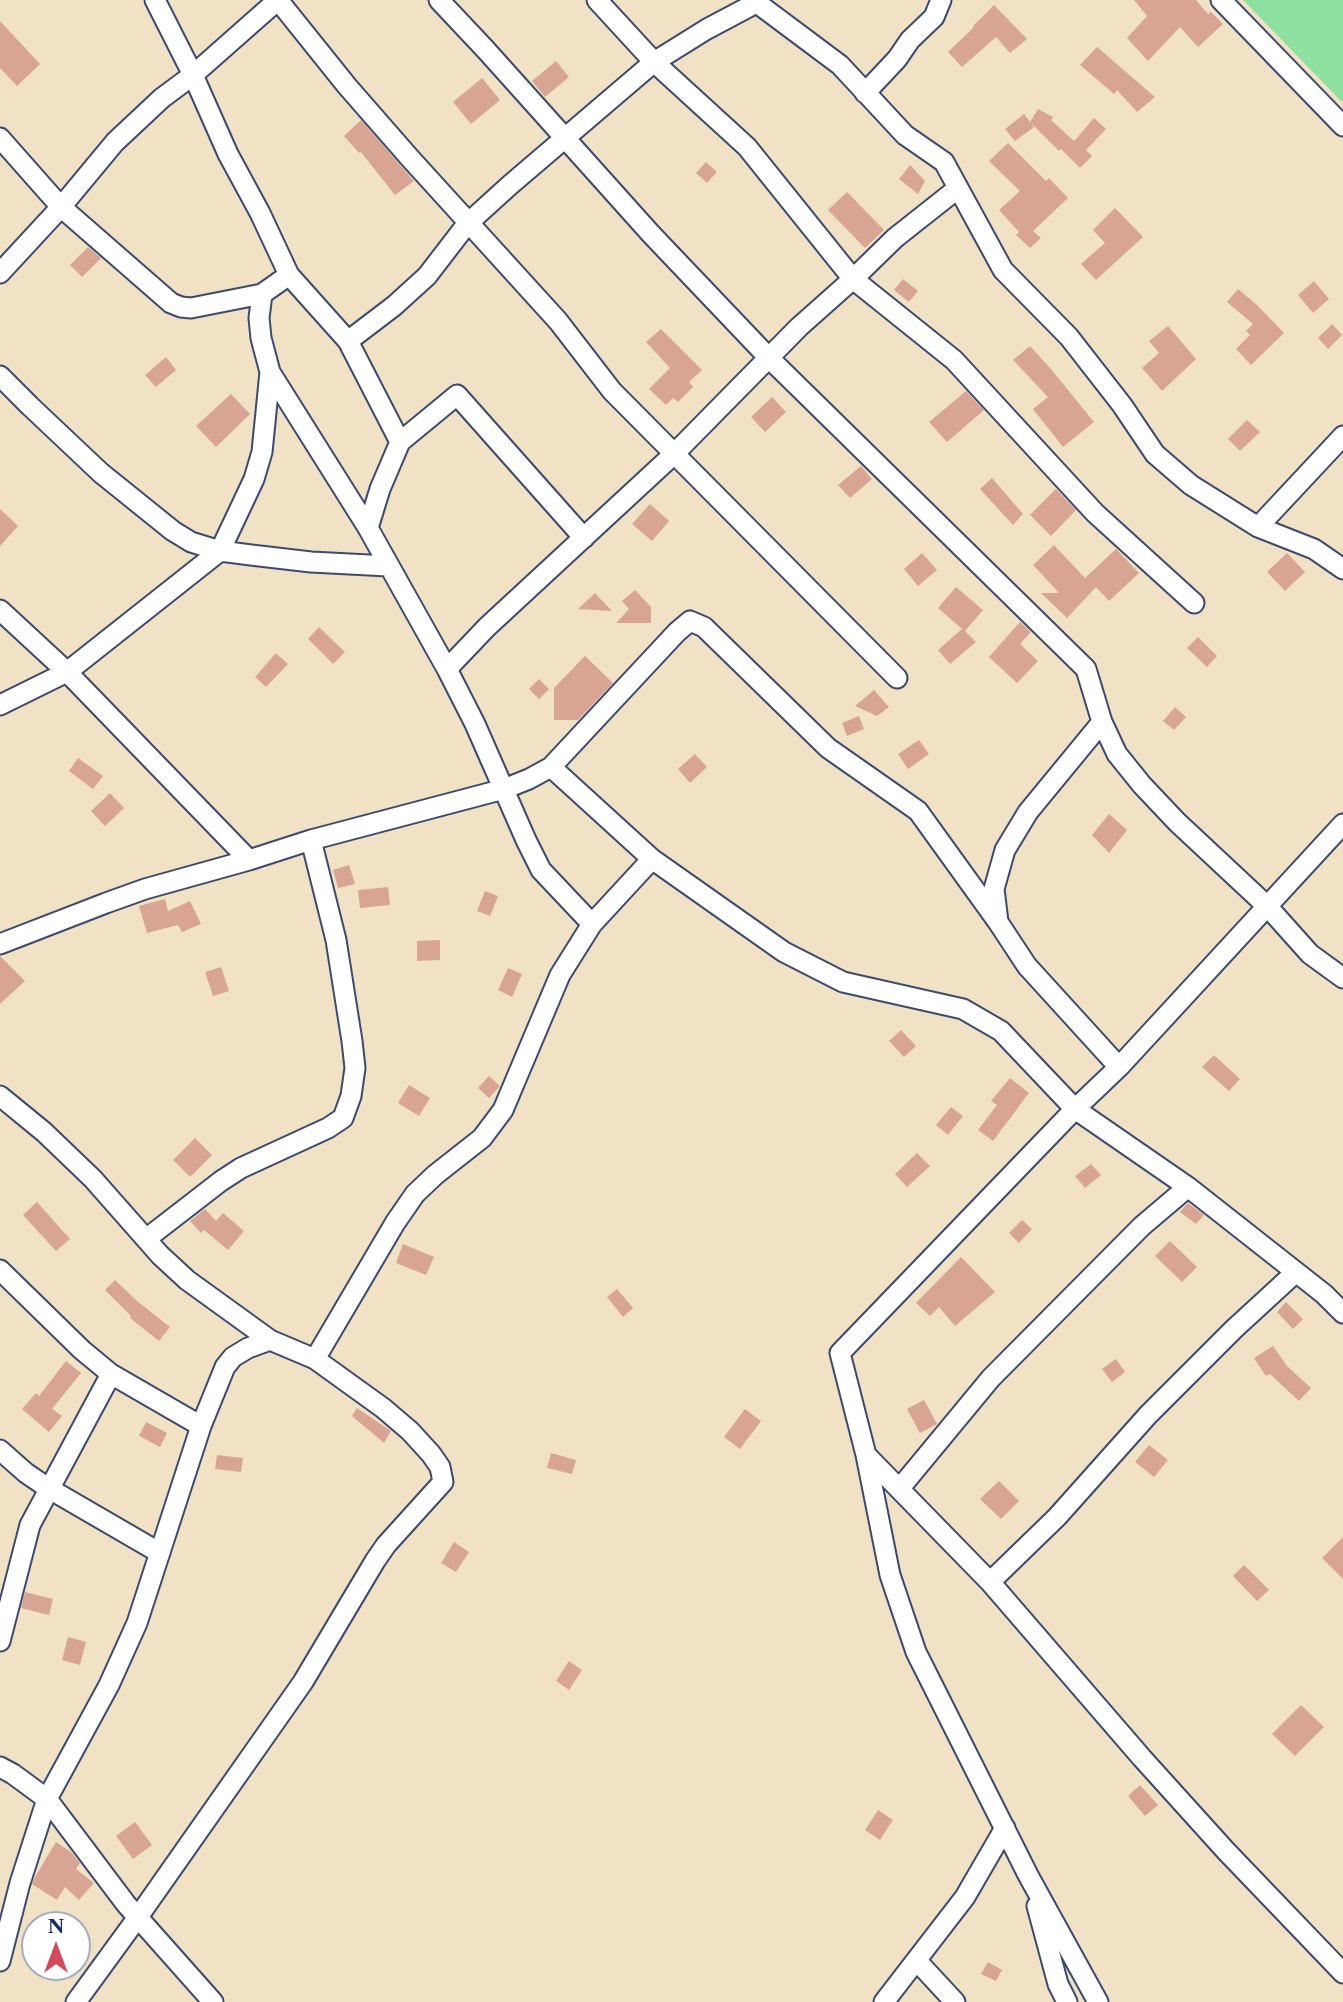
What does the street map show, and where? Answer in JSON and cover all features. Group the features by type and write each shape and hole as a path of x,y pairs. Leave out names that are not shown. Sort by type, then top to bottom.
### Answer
{"street":[{"path":"155,0 289,275 348,341 400,442"},
{"path":"0,273 61,207 115,142 162,98 193,75 278,0 347,86 467,224 558,321 612,391 897,678"},
{"path":"439,0 651,234 769,358 1086,669 1102,722 1117,754 1142,785 1177,822 1268,907 1310,954 1343,978"},
{"path":"597,0 654,62 747,147 853,279 954,359 1095,513 1194,603"},
{"path":"865,93 897,59 909,40 934,17 941,0"},
{"path":"1221,0 1343,127"},
{"path":"348,341 394,306 427,276 467,224 654,62 707,29 764,4 839,65 905,135 944,162 1003,270 1069,337 1122,405 1155,454 1191,485 1258,527 1314,549 1343,569"},
{"path":"0,138 61,207 172,303 191,307 262,294 289,275"},
{"path":"447,669 486,627 674,454 799,327 895,238 957,189"},
{"path":"262,294 259,318 261,338 270,372 368,528 447,669 541,870 592,924"},
{"path":"0,705 68,671 220,551 254,480 262,452 270,372"},
{"path":"0,376 102,473 173,531 191,541 220,551 311,562 388,566"},
{"path":"368,528 380,489 400,442 457,395 584,538"},
{"path":"1258,527 1343,436"},
{"path":"0,610 68,671 249,860"},
{"path":"0,944 106,902 312,841 504,789 529,779 551,766 690,621 704,627 828,748 918,811 1027,966 1119,1067"},
{"path":"998,922 994,889 1005,850 1028,812 1102,722"},
{"path":"551,766 652,859 784,951 843,982 963,1009 1001,1031 1075,1109 1188,1187 1324,1294 1343,1313"},
{"path":"1098,2002 1028,1875 916,1652 890,1575 866,1455 839,1353 1119,1067 1343,824"},
{"path":"145,1239 240,1168 328,1128 343,1118 351,1096 355,1068 352,1041 336,940 312,841"},
{"path":"315,1359 394,1223 415,1194 435,1174 482,1138 503,1110 560,975 592,924 652,859"},
{"path":"0,1096 44,1132 93,1179 145,1239 187,1280 270,1340 315,1359 410,1431 440,1467 443,1482 374,1561 303,1682 76,2002"},
{"path":"900,1488 991,1378 1142,1226 1188,1187"},
{"path":"0,1270 82,1350 111,1374 201,1426"},
{"path":"990,1581 1057,1517 1148,1415 1296,1272"},
{"path":"0,1961 20,1884 47,1799 108,1685 136,1623 201,1426 225,1367 233,1357 248,1348 270,1340"},
{"path":"0,1641 4,1612 30,1525 111,1374"},
{"path":"0,1450 48,1488 160,1553"},
{"path":"866,1455 990,1581 1151,1769 1226,1852 1343,1973"},
{"path":"0,1767 47,1799 126,1904 213,2002"},
{"path":"884,2002 965,1898 1005,1828"},
{"path":"1028,1875 1058,1984 1067,2002"},
{"path":"917,1961 955,2002"}],"green space":[{"path":"1243,0 1343,0 1343,102 1340,100"}],"building":[{"path":"1134,0 1196,0 1208,14 1211,12 1223,24 1198,47 1180,27 1148,61 1127,38 1147,16"},
{"path":"994,5 1027,39 1010,53 996,37 962,67 948,52"},
{"path":"0,21 40,64 17,86 0,68"},
{"path":"1097,47 1155,97 1137,112 1117,90 1114,94 1080,65"},
{"path":"556,61 569,77 545,97 532,81"},
{"path":"482,78 500,100 471,124 453,102"},
{"path":"1038,109 1053,117 1051,120 1074,141 1094,118 1106,129 1086,150 1092,156 1080,168 1030,122"},
{"path":"1024,114 1034,127 1015,141 1005,129"},
{"path":"361,120 414,181 395,195 361,152 344,136"},
{"path":"1008,143 1046,181 1049,178 1068,198 1033,231 1041,238 1030,248 1016,235 1019,232 999,210 1020,191 989,161"},
{"path":"706,162 717,172 707,183 696,173"},
{"path":"910,165 925,181 918,194 899,179"},
{"path":"847,192 884,230 865,248 828,210"},
{"path":"1115,208 1143,237 1096,280 1081,264 1105,243 1093,230"},
{"path":"88,247 101,258 82,277 70,265"},
{"path":"903,279 918,291 909,302 894,290"},
{"path":"1314,281 1329,299 1313,313 1298,295"},
{"path":"1238,289 1284,333 1251,365 1236,349 1250,335 1246,331 1253,324 1227,302"},
{"path":"1332,324 1342,335 1328,349 1318,338"},
{"path":"1168,326 1196,359 1162,391 1142,368 1159,353 1149,341"},
{"path":"661,329 702,370 689,382 693,387 678,402 673,398 666,405 649,389 670,368 646,342"},
{"path":"1030,346 1094,422 1063,447 1033,409 1048,397 1013,360"},
{"path":"166,357 176,370 156,387 145,375"},
{"path":"966,391 984,410 947,442 929,422"},
{"path":"231,394 250,414 216,447 196,426"},
{"path":"772,397 786,412 765,432 751,417"},
{"path":"1247,420 1260,432 1240,451 1228,439"},
{"path":"861,466 872,479 850,498 838,485"},
{"path":"992,478 1023,514 1013,525 980,489"},
{"path":"1056,489 1076,510 1051,536 1030,515"},
{"path":"650,504 669,521 652,541 632,524"},
{"path":"0,509 18,526 0,546"},
{"path":"1054,545 1085,578 1116,549 1139,573 1109,601 1096,587 1067,618 1041,593 1059,593 1033,565"},
{"path":"922,553 937,570 918,586 904,569"},
{"path":"1287,553 1305,572 1285,591 1267,572"},
{"path":"956,587 983,610 965,631 976,642 950,664 938,650 962,629 938,608"},
{"path":"635,590 651,607 651,623 616,623 629,609 622,601"},
{"path":"595,593 612,611 578,609"},
{"path":"1020,622 1031,632 1020,644 1038,661 1017,683 989,657"},
{"path":"319,627 345,652 333,664 308,639"},
{"path":"1198,637 1217,656 1207,667 1187,648"},
{"path":"276,653 288,664 266,687 255,677"},
{"path":"585,656 613,683 578,720 554,720 554,688"},
{"path":"539,679 549,689 539,699 529,689"},
{"path":"874,690 889,707 877,716 855,706"},
{"path":"1175,707 1186,717 1174,730 1163,721"},
{"path":"859,716 864,729 847,736 842,723"},
{"path":"919,740 929,754 908,769 898,754"},
{"path":"695,754 707,767 690,783 678,769"},
{"path":"78,758 103,776 93,789 69,771"},
{"path":"110,793 124,808 105,826 91,811"},
{"path":"1109,814 1127,830 1109,853 1092,835"},
{"path":"349,865 355,884 338,888 333,870"},
{"path":"388,887 390,905 360,908 358,890"},
{"path":"485,891 498,896 490,916 477,911"},
{"path":"165,899 168,911 190,901 201,924 182,932 178,925 147,933 139,906"},
{"path":"440,940 440,960 417,961 417,941"},
{"path":"0,956 25,981 0,1004"},
{"path":"221,967 229,991 213,996 205,972"},
{"path":"508,968 522,974 512,997 498,990"},
{"path":"901,1030 916,1046 904,1057 889,1041"},
{"path":"1214,1055 1240,1079 1229,1091 1202,1067"},
{"path":"489,1076 500,1086 489,1098 478,1088"},
{"path":"1010,1078 1029,1093 993,1141 978,1130 997,1105 991,1101"},
{"path":"409,1085 430,1098 419,1116 398,1103"},
{"path":"951,1107 963,1116 948,1135 936,1125"},
{"path":"195,1138 212,1155 190,1177 173,1160"},
{"path":"917,1153 930,1166 907,1187 895,1174"},
{"path":"1091,1164 1101,1175 1085,1188 1075,1176"},
{"path":"37,1202 70,1239 56,1251 23,1215"},
{"path":"1188,1203 1204,1215 1196,1224 1180,1212"},
{"path":"205,1209 216,1221 223,1213 244,1231 228,1250 204,1230 201,1233 190,1221"},
{"path":"1022,1220 1032,1229 1019,1243 1009,1233"},
{"path":"1170,1241 1197,1267 1182,1282 1155,1256"},
{"path":"403,1244 434,1257 426,1275 396,1263"},
{"path":"961,1257 995,1292 955,1326 939,1307 930,1316 916,1303"},
{"path":"115,1280 170,1327 159,1341 130,1318 105,1290"},
{"path":"617,1289 633,1308 623,1317 607,1297"},
{"path":"1286,1302 1303,1319 1293,1329 1277,1312"},
{"path":"1273,1346 1287,1366 1311,1388 1299,1401 1270,1374 1266,1376 1254,1358"},
{"path":"1116,1359 1125,1372 1112,1382 1102,1369"},
{"path":"66,1361 81,1373 52,1409 62,1416 49,1432 22,1409 36,1393 39,1396"},
{"path":"924,1400 937,1424 920,1433 907,1409"},
{"path":"357,1408 391,1431 384,1443 352,1416"},
{"path":"745,1409 761,1421 740,1449 724,1437"},
{"path":"146,1422 167,1433 160,1447 139,1436"},
{"path":"1149,1445 1168,1460 1154,1477 1135,1462"},
{"path":"551,1453 576,1460 572,1474 547,1468"},
{"path":"217,1455 243,1458 241,1472 215,1469"},
{"path":"999,1481 1019,1501 1001,1519 980,1499"},
{"path":"1343,1537 1343,1579 1322,1558"},
{"path":"454,1542 469,1552 456,1572 441,1563"},
{"path":"1244,1565 1269,1590 1257,1601 1233,1576"},
{"path":"25,1592 53,1599 49,1615 21,1608"},
{"path":"68,1637 86,1642 80,1665 62,1660"},
{"path":"569,1661 582,1670 569,1690 556,1681"},
{"path":"1301,1705 1324,1727 1295,1756 1272,1734"},
{"path":"1140,1785 1158,1805 1145,1816 1128,1796"},
{"path":"878,1810 893,1820 880,1840 865,1830"},
{"path":"135,1822 152,1845 133,1859 116,1836"},
{"path":"56,1842 71,1852 80,1863 76,1869 94,1883 79,1900 65,1887 57,1900 32,1884"},
{"path":"988,1962 1002,1970 996,1981 981,1974"}]}
